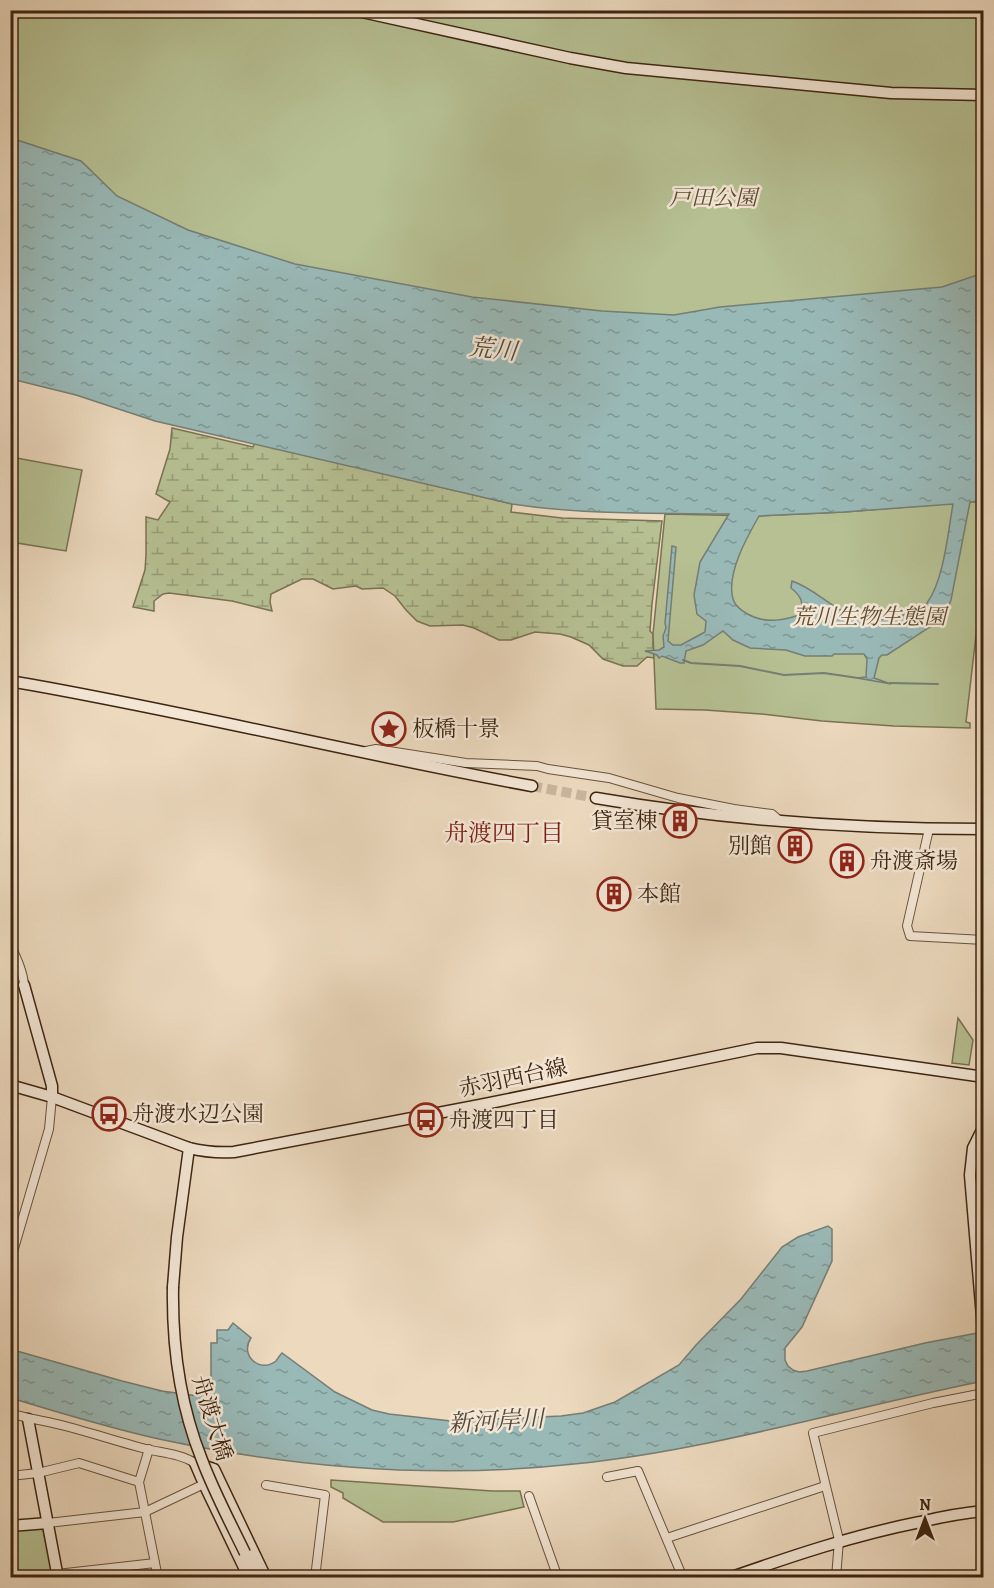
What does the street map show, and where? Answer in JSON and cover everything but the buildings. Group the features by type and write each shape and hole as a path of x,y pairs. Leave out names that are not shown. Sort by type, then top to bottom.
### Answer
{"street":[{"path":"353,10 559,56 626,68 891,93 984,95"},
{"path":"10,681 532,786"},
{"path":"360,752 376,749 466,763 537,766 609,778 678,798 772,814 781,822"},
{"path":"596,798 683,812 781,822 929,829 984,829"},
{"path":"929,829 907,926 910,936 984,940"},
{"path":"10,944 21,971 52,1086 50,1129 10,1262"},
{"name":"赤羽西台線","path":"10,1085 52,1097 189,1149 234,1152 470,1107 757,1048 781,1048 984,1077"},
{"path":"984,1126 973,1149 970,1175 984,1341"},
{"name":"舟渡大橋","path":"189,1149 173,1287 172,1318 178,1375 191,1427 205,1468 258,1578"},
{"path":"836,1578 839,1540 813,1433 933,1403 984,1393"},
{"path":"10,1413 187,1458 214,1469 266,1578"},
{"path":"28,1419 57,1576 155,1563"},
{"path":"148,1449 139,1482 158,1578"},
{"path":"195,1462 249,1578"},
{"path":"10,1476 38,1473 79,1463 139,1482"},
{"path":"608,1477 638,1471 683,1578"},
{"path":"10,1527 145,1512 204,1484"},
{"path":"266,1485 325,1495 315,1578"},
{"path":"667,1538 825,1486"},
{"path":"529,1496 558,1578"},
{"path":"729,1578 839,1540 933,1519 984,1511"}],"green space":[{"name":"戸田公園","path":"10,11 983,11 983,381 11,259"},
{"path":"172,428 253,447 255,443 512,504 511,512 562,518 662,521 650,631 653,634 654,658 647,657 637,666 623,666 603,659 589,645 560,634 535,632 511,640 499,640 463,625 430,626 417,621 395,596 383,588 362,589 356,586 333,589 313,579 302,579 271,594 272,611 232,601 169,593 163,594 154,601 154,611 133,607 145,570 146,517 158,520 170,502 156,494 170,449"},
{"path":"11,457 82,470 66,551 11,542"},
{"name":"荒川生物生態園","path":"983,501 983,575 966,722 970,723 970,728 894,726 705,710 656,709 653,634 665,514 759,516"},
{"path":"958,1018 973,1040 969,1065 952,1063"},
{"path":"331,1480 520,1491 524,1507 453,1522 383,1522 343,1498 343,1493 331,1487"},
{"path":"40,1528 43,1530 53,1577 11,1577 10,1531"}],"water":[{"name":"荒川","path":"11,138 81,161 117,196 188,230 295,264 472,297 602,311 674,315 720,307 942,287 983,273 983,501 970,502 951,600 946,613 936,623 879,658 874,678 891,684 857,678 866,677 867,659 864,654 805,656 786,650 750,648 733,640 723,631 703,645 686,651 684,663 680,663 662,656 659,658 645,651 659,650 664,647 663,636 666,628 672,546 676,547 668,641 673,645 681,645 705,632 706,621 697,614 694,595 700,562 729,514 593,512 512,504 155,421 76,395 11,379","holes":["953,504 938,582 927,603 921,608 888,619 859,618 848,614 792,581 791,588 800,597 802,603 799,615 765,620 744,612 734,602 732,578 735,567 759,516"]},
{"name":"新河岸川","path":"828,1226 832,1229 832,1261 802,1327 785,1348 785,1360 788,1366 799,1372 807,1371 925,1343 983,1332 984,1381 729,1439 626,1458 522,1468 470,1470 366,1468 314,1464 210,1449 140,1435 11,1398 10,1349 162,1391 198,1396 211,1385 211,1343 217,1343 217,1330 228,1330 233,1323 251,1338 248,1351 253,1361 258,1364 270,1364 276,1361 282,1353 335,1392 372,1410 451,1421 583,1413 615,1402 679,1365 741,1299 782,1247 798,1237"}],"waterway":[{"path":"683,660 691,663 740,666 784,675 824,673 858,678"},
{"path":"890,683 938,684"}],"tunnel":[{"path":"532,786 596,798"}],"place":[{"name":"板橋十景","path":"389,729"},
{"name":"貸室棟","path":"680,821"},
{"name":"別館","path":"795,846"},
{"name":"舟渡斎場","path":"847,861"},
{"name":"本館","path":"614,894"},
{"name":"舟渡水辺公園","path":"109,1114"},
{"name":"舟渡四丁目","path":"426,1120"}],"district":[{"name":"舟渡四丁目","path":"504,833"}]}
